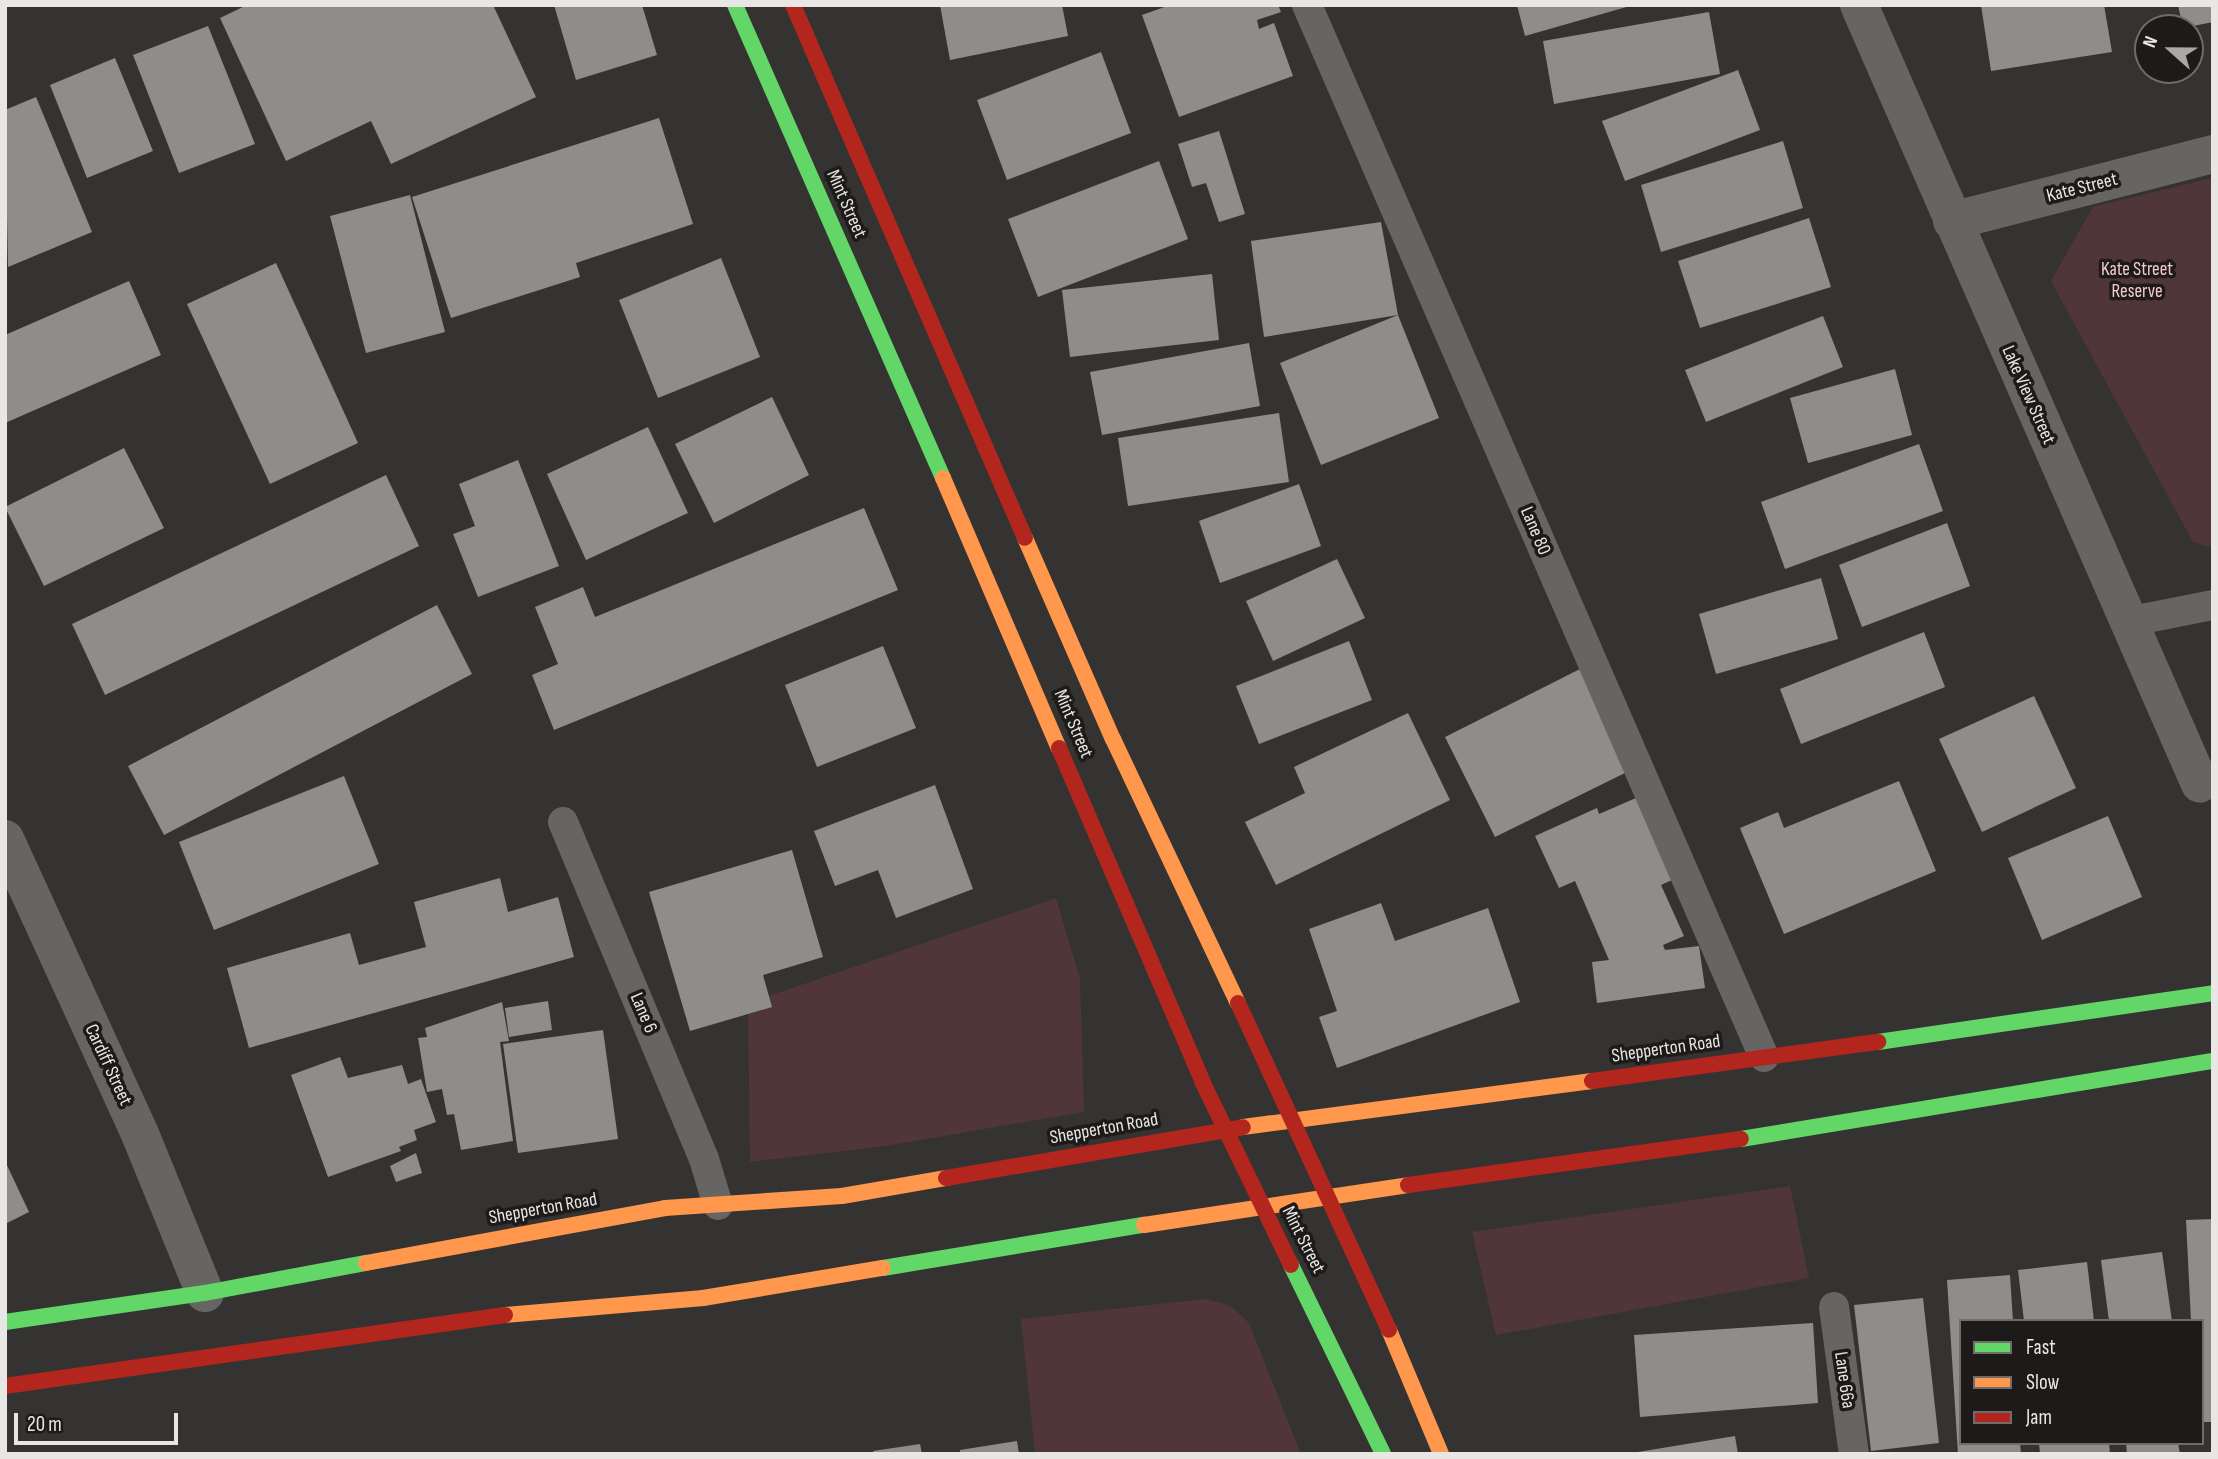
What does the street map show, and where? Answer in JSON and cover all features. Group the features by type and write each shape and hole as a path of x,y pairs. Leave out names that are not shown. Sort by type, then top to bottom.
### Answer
{"main road":[{"name":"Mint Street","path":"735,5 1225,1129 1383,1454"},
{"name":"Mint Street","path":"793,5 1113,739 1326,1198 1359,1259 1441,1454"},
{"name":"Shepperton Road","path":"5,1322 205,1293 665,1208 842,1196 1225,1129 1764,1057 2213,993"},
{"path":"5,1386 506,1315 703,1298 1262,1206 1852,1123 2213,1061"}],"street":[{"name":"Lake View Street","path":"1859,5 2200,784"},
{"name":"Kate Street","path":"1952,221 2213,154"},
{"name":"Cardiff Street","path":"5,839 140,1134 205,1293"}],"lane":[{"name":"Lane 80","path":"1307,5 1764,1057"},
{"path":"2127,622 2213,605"},
{"name":"Lane 6","path":"562,822 704,1159 718,1205"},
{"name":"Lane 66a","path":"1834,1307 1854,1454"}],"green space":[{"name":"Kate Street Reserve","path":"2213,178 2213,548 2193,542 2051,281 2093,207"},
{"path":"1056,898 1080,979 1084,1112 886,1146 750,1162 748,1003"},
{"path":"1790,1186 1809,1278 1496,1335 1472,1232"},
{"path":"1205,1299 1229,1305 1249,1323 1301,1454 1035,1454 1021,1319"}],"building":[{"path":"247,5 493,5 536,97 391,164 371,121 286,161 220,18"},
{"path":"554,5 642,5 657,55 576,80"},
{"path":"940,5 1062,5 1068,36 950,60"},
{"path":"1170,5 1278,5 1281,12 1257,20 1259,29 1274,23 1293,76 1179,117 1142,15"},
{"path":"1517,5 1630,5 1630,6 1525,36"},
{"path":"1981,5 2104,5 2112,52 1991,71"},
{"path":"2178,5 2213,5 2213,22 2204,24 2204,14 2180,14"},
{"path":"1709,12 1720,74 1554,104 1543,41"},
{"path":"208,26 255,144 179,173 133,55"},
{"path":"1101,52 1131,133 1007,180 977,100"},
{"path":"115,58 153,151 87,178 50,85"},
{"path":"1738,70 1760,130 1625,181 1602,121"},
{"path":"36,97 92,232 8,267 5,110"},
{"path":"659,118 693,224 576,263 580,277 451,318 412,197"},
{"path":"1219,131 1245,214 1219,222 1206,183 1192,187 1178,144"},
{"path":"1783,141 1803,208 1661,252 1641,185"},
{"path":"1159,161 1188,239 1038,297 1008,219"},
{"path":"410,195 445,332 366,353 330,216"},
{"path":"1809,218 1831,287 1700,328 1678,261"},
{"path":"1381,222 1398,315 1264,337 1251,241"},
{"path":"721,258 760,357 658,398 619,300"},
{"path":"276,263 358,443 270,484 187,304"},
{"path":"1212,274 1219,340 1070,357 1062,290"},
{"path":"129,281 161,355 5,423 5,335"},
{"path":"1398,315 1439,418 1321,465 1280,363"},
{"path":"1823,316 1843,367 1706,422 1685,370"},
{"path":"1249,343 1260,406 1102,435 1090,372"},
{"path":"1895,369 1912,435 1808,463 1790,398"},
{"path":"772,397 809,475 714,523 675,444"},
{"path":"1279,413 1289,482 1128,506 1118,438"},
{"path":"648,427 688,513 586,560 547,474"},
{"path":"1919,444 1943,511 1785,569 1761,502"},
{"path":"124,448 164,528 44,586 5,507"},
{"path":"518,460 559,566 478,597 453,534 475,526 459,484"},
{"path":"386,475 419,546 105,695 72,624"},
{"path":"1299,484 1321,546 1220,583 1199,521"},
{"path":"864,508 898,590 554,730 532,675 558,664 535,607 583,587 595,617"},
{"path":"1947,523 1970,586 1862,627 1839,565"},
{"path":"1337,559 1365,618 1273,661 1246,601"},
{"path":"1821,578 1838,639 1716,674 1699,614"},
{"path":"437,605 472,674 164,835 128,766"},
{"path":"1924,632 1945,687 1801,744 1780,689"},
{"path":"1349,641 1372,700 1259,744 1236,686"},
{"path":"883,646 916,728 817,767 785,685"},
{"path":"1580,669 1631,770 1495,837 1445,737"},
{"path":"2034,696 2076,788 1982,832 1939,739"},
{"path":"1408,713 1450,800 1276,885 1245,822 1305,793 1294,767"},
{"path":"344,776 379,864 214,930 179,842"},
{"path":"1899,781 1936,871 1784,934 1740,828 1778,812 1784,828"},
{"path":"935,785 973,889 896,918 878,870 835,886 814,831"},
{"path":"1636,798 1672,880 1661,885 1684,936 1663,945 1665,950 1699,946 1705,988 1597,1003 1592,962 1609,960 1575,881 1559,888 1535,836 1597,808 1599,814"},
{"path":"2108,816 2142,897 2042,940 2008,858"},
{"path":"792,850 823,957 763,975 772,1007 690,1031 649,892"},
{"path":"500,878 508,912 558,897 574,957 249,1048 227,968 350,933 359,965 426,947 414,902"},
{"path":"1381,903 1395,941 1488,908 1520,1002 1337,1068 1319,1017 1337,1011 1309,929"},
{"path":"548,1001 552,1030 509,1037 505,1008"},
{"path":"502,1002 509,1041 500,1042 513,1141 461,1150 454,1114 447,1115 442,1089 427,1092 418,1038 427,1037 425,1028"},
{"path":"603,1030 618,1139 518,1153 503,1044"},
{"path":"340,1057 348,1078 402,1065 408,1084 421,1079 436,1122 414,1130 417,1140 399,1147 401,1151 328,1177 291,1075"},
{"path":"416,1153 422,1173 396,1182 390,1166"},
{"path":"5,1161 29,1212 5,1224"},
{"path":"2213,1219 2213,1422 2204,1422 2204,1319 2191,1319 2186,1220"},
{"path":"2162,1252 2172,1319 2109,1319 2101,1260"},
{"path":"2087,1262 2094,1319 2024,1319 2018,1270"},
{"path":"2010,1275 2013,1319 1959,1319 1959,1445 2020,1445 2021,1454 1958,1454 1947,1280"},
{"path":"1923,1298 1939,1443 1871,1451 1854,1305"},
{"path":"1813,1323 1818,1403 1640,1417 1634,1335"},
{"path":"1735,1436 1738,1454 1638,1454 1638,1452"},
{"path":"1017,1441 1019,1454 960,1454 960,1450"},
{"path":"920,1444 922,1454 874,1454 873,1451"},
{"path":"2039,1445 2109,1445 2110,1454 2040,1454"},
{"path":"2126,1445 2178,1445 2180,1454 2127,1454"}],"traffic: fast":[{"path":"735,5 943,478"},
{"path":"1878,1042 2213,993"},
{"path":"1741,1139 2213,1061"},
{"path":"883,1268 1144,1225"},
{"path":"5,1322 205,1293 366,1263"},
{"path":"1291,1265 1383,1454"}],"traffic: slow":[{"path":"943,478 1059,748"},
{"path":"1025,538 1113,739 1238,1003"},
{"path":"1243,1127 1592,1081"},
{"path":"366,1263 665,1208 842,1196 946,1178"},
{"path":"1144,1225 1408,1185"},
{"path":"505,1315 703,1298 883,1268"},
{"path":"1389,1330 1441,1454"}],"traffic: jam":[{"path":"793,5 1025,538"},
{"path":"1059,748 1203,1083 1291,1265"},
{"path":"1238,1003 1389,1330"},
{"path":"1592,1081 1878,1042"},
{"path":"946,1178 1243,1127"},
{"path":"1408,1185 1741,1139"},
{"path":"5,1386 505,1315"}]}
